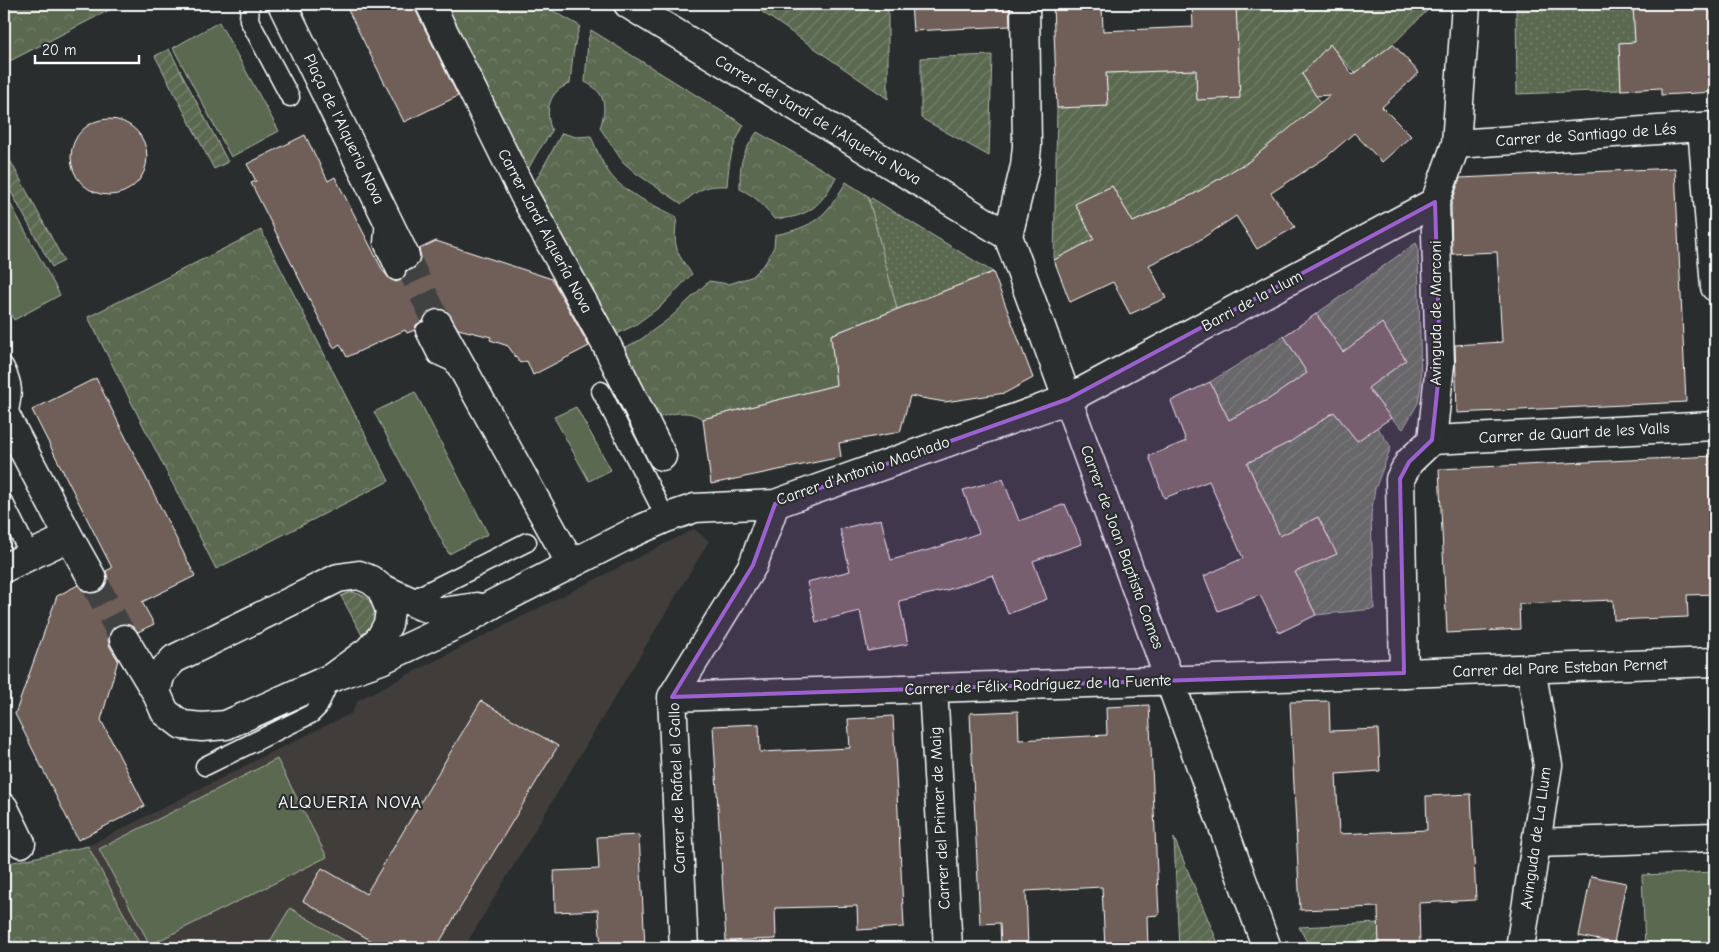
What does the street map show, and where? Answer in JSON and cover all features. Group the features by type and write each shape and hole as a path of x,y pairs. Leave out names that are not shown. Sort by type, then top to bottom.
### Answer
{"street":[{"name":"Plaça de l'Alqueria Nova","path":"282,4 386,215 401,263"},
{"name":"Carrer Jardí Alquería Nova","path":"430,4 524,195 607,346 662,456"},
{"name":"Carrer del Jardí de l'Alqueria Nova","path":"628,4 1008,236"},
{"path":"1008,236 1025,166 1027,146 1025,4"},
{"name":"Avinguda de Marconi","path":"1432,440 1440,364 1435,202 1456,144 1466,4"},
{"path":"1709,126 1715,287"},
{"name":"Carrer de Santiago de Lés","path":"1456,144 1709,126"},
{"name":"Barri de la Llum","path":"1068,399 1435,202"},
{"name":"Carrer de Joan Baptista Comes","path":"1008,236 1267,948"},
{"path":"431,327 462,366 571,564"},
{"name":"Carrer d'Antonio Machado","path":"493,604 441,612 409,601 359,575 338,578 174,659 161,673 156,692 166,712 182,725 202,727 226,724 331,678 381,660 460,623 571,564 666,518 695,508 775,504 1068,399"},
{"path":"5,419 92,578"},
{"name":"Carrer de Quart de les Valls","path":"1432,440 1715,426"},
{"path":"1404,674 1400,479 1409,462 1432,440"},
{"name":"Carrer de Rafael el Gallo","path":"684,948 672,698 753,565 775,504"},
{"path":"4,568 69,537"},
{"name":"Carrer d'Antonio Machado","path":"331,678 368,651 382,637 388,624 390,610 381,588"},
{"path":"124,639 156,692"},
{"name":"Carrer del Pare Esteban Pernet","path":"1404,674 1715,662"},
{"name":"Avinguda de La Llum","path":"1520,948 1548,766 1531,669"},
{"name":"Carrer de Félix Rodríguez de la Fuente","path":"672,698 1404,674"},
{"name":"Carrer del Primer de Maig","path":"933,688 948,948"},
{"path":"4,808 21,844"},
{"path":"1536,843 1715,837"}],"lane":[{"path":"250,4 250,20 290,97"},
{"path":"4,366 11,380 12,389 5,419"},
{"path":"601,391 666,518"},
{"path":"4,504 23,541"},
{"path":"409,601 527,542"},
{"path":"205,766 311,714 318,707 331,678"}],"highlighted area":[{"path":"1435,202 1440,364 1432,440 1409,462 1400,479 1404,673 672,697 753,565 775,504 1068,399"}],"shaded area":[{"path":"694,529 709,541 464,948 142,948 88,846 352,713 358,700"}],"green space":[{"path":"4,4 121,4 4,64"},
{"path":"439,4 541,4 580,26 574,47 570,84 557,91 550,102 548,116 552,131 525,175"},
{"path":"888,4 888,99 755,7"},
{"path":"1236,4 1434,4 1393,44 1355,73 1330,45 1302,74 1321,103 1254,158 1194,194 1133,222 1112,186 1075,204 1094,239 1054,260 1057,108 1108,106 1106,73 1196,70 1197,99 1239,98"},
{"path":"1516,4 1633,4 1635,42 1619,43 1621,90 1517,94"},
{"path":"219,22 279,131 231,157 173,48"},
{"path":"591,30 744,125 731,154 727,186 713,186 702,189 682,204 637,174 623,162 600,128 604,113 601,95 585,82 588,41"},
{"path":"169,49 228,162 214,169 155,56"},
{"path":"992,55 989,156 921,118 921,58"},
{"path":"757,132 836,177 819,203 805,213 774,219 759,201 740,189 742,159"},
{"path":"562,133 576,137 591,136 604,165 616,181 637,196 677,217 675,235 677,248 682,260 692,274 661,306 635,325 611,337 530,191"},
{"path":"4,149 64,261 52,267 4,179"},
{"path":"846,182 868,196 897,309 831,335 836,385 703,419 691,414 678,413 652,420 618,351 640,340 670,318 709,281 729,284 751,277 766,262 774,247 775,235 800,228 818,219 832,204"},
{"path":"4,192 60,295 14,320 4,302"},
{"path":"868,196 993,272 897,309"},
{"path":"261,230 389,481 216,569 88,317"},
{"path":"1416,243 1418,247 1421,384 1418,403 1403,429 1391,418 1368,388 1406,360 1382,323 1343,352 1316,314"},
{"path":"1284,336 1307,373 1269,399 1229,420 1210,382"},
{"path":"415,392 488,534 449,554 374,412"},
{"path":"576,407 611,470 589,481 554,417"},
{"path":"1334,412 1357,441 1377,427 1391,447 1375,489 1371,515 1374,609 1316,615 1295,572 1336,553 1318,517 1280,536 1247,463 1290,442"},
{"path":"351,592 365,597 374,607 378,616 364,639 341,596"},
{"path":"277,759 327,857 150,945 99,849"},
{"path":"1174,838 1220,948 1179,948"},
{"path":"88,846 142,948 4,948 4,864"},
{"path":"1715,872 1715,948 1645,948 1642,875"},
{"path":"290,908 357,948 266,948"},
{"path":"1379,923 1379,948 1310,948 1299,927"}],"building":[{"path":"345,4 414,4 458,96 404,122"},
{"path":"911,4 1009,4 1010,26 913,31"},
{"path":"1102,4 1103,31 1193,27 1192,4 1236,4 1240,98 1197,100 1196,70 1106,73 1108,106 1057,108 1053,5"},
{"path":"1633,4 1715,4 1715,92 1661,95 1661,88 1621,90 1619,43 1635,42"},
{"path":"1330,44 1353,75 1393,44 1419,73 1382,107 1411,136 1382,162 1354,133 1325,158 1271,193 1295,227 1257,249 1236,216 1198,241 1149,265 1166,298 1130,314 1113,282 1070,302 1054,260 1094,239 1075,204 1112,186 1133,222 1194,194 1242,165 1242,167 1330,95 1316,96 1302,74"},
{"path":"109,119 124,122 136,130 144,142 147,157 144,172 136,184 124,192 109,195 94,192 82,184 74,172 71,157 74,142 82,130 94,122"},
{"path":"305,135 328,181 335,177 383,271 390,279 396,282 405,277 407,271 412,270 418,264 421,257 419,249 436,241 552,279 589,346 533,375 527,361 520,363 508,346 490,340 491,337 458,329 446,311 438,308 430,311 423,321 416,325 415,330 407,333 405,330 347,357 340,344 334,348 251,183 256,181 247,164"},
{"path":"1675,168 1686,402 1457,413 1455,345 1502,342 1497,252 1452,254 1451,205 1460,178"},
{"path":"993,272 1033,378 1005,393 945,402 910,396 900,432 839,443 841,457 711,484 703,419 836,385 831,335"},
{"path":"1316,314 1343,352 1382,323 1406,360 1368,388 1391,418 1357,441 1334,412 1290,442 1247,463 1280,536 1318,517 1337,554 1295,572 1316,615 1279,633 1260,595 1218,611 1204,576 1243,558 1209,481 1164,498 1149,456 1186,441 1171,401 1210,382 1229,420 1269,399 1307,373 1284,336"},
{"path":"96,378 195,576 142,602 154,624 138,632 132,626 123,623 116,626 110,632 108,640 110,647 118,660 101,720 145,806 78,840 15,714 57,596 78,585 84,592 92,594 99,592 106,586 108,579 106,571 112,568 32,410"},
{"path":"1715,456 1715,594 1687,595 1688,617 1614,620 1613,600 1519,604 1520,629 1447,633 1439,469"},
{"path":"1003,479 1019,521 1065,504 1082,544 1033,561 1047,599 1008,614 993,575 947,590 899,601 908,644 868,651 860,611 816,622 807,582 850,571 840,529 881,519 891,560 936,548 979,533 963,490"},
{"path":"481,701 558,746 436,948 384,948 303,901 322,868 366,894"},
{"path":"1329,701 1330,731 1378,729 1380,771 1336,774 1339,834 1427,830 1426,796 1471,794 1476,900 1419,903 1420,948 1379,948 1378,907 1300,910 1290,702"},
{"path":"1149,705 1159,915 1147,916 1148,948 1105,948 1102,887 1026,891 1028,948 1001,948 1000,923 980,924 970,713 1018,711 1019,740 1107,735 1106,707"},
{"path":"893,716 904,927 858,930 857,906 775,908 776,939 726,941 713,726 759,724 760,752 850,748 848,719"},
{"path":"639,835 645,946 601,947 598,910 555,912 554,871 599,869 597,837"},
{"path":"1591,876 1626,883 1614,943 1579,936"}],"tunnel":[{"path":"405,256 438,324"},
{"path":"92,578 124,639"}],"district":[{"name":"ALQUERIA NOVA","path":"350,802"}]}
